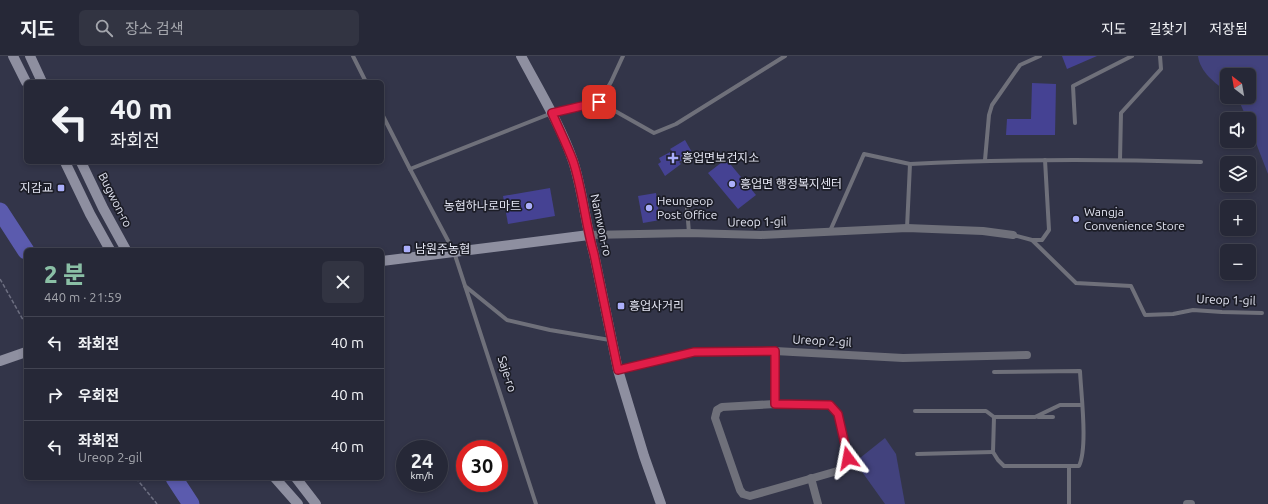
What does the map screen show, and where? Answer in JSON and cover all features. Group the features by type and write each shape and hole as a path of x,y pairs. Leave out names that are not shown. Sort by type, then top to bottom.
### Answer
{"street":[{"path":"13,56 25,80"},
{"path":"30,56 41,80"},
{"name":"Namwon-ro","path":"521,56 552,113 573,162 581,192 588,235 594,254 618,370 644,456 661,504"},
{"path":"66,164 90,214 109,248"},
{"name":"Bugwon-ro","path":"82,164 103,208 125,248"},
{"path":"103,208 130,248"},
{"path":"90,214 92,228 101,248"},
{"name":"Ureop 1-gil","path":"588,235 689,233 761,235 907,228 983,231 1013,235"},
{"path":"384,261 588,235"},
{"path":"775,351 775,404"},
{"name":"Ureop 2-gil","path":"618,370 694,352 775,351 903,358 1027,355"},
{"path":"0,361 24,353"},
{"path":"775,404 830,405 838,414 848,458 847,464 841,470 750,496 743,494 740,490 716,418 717,410 722,407 775,404"},
{"path":"811,478 818,504"},
{"path":"277,480 298,504"},
{"path":"298,480 316,504"}],"lane":[{"path":"352,56 365,80"},
{"path":"599,102 611,82 623,56"},
{"path":"410,169 552,113 599,102 654,132 676,124 785,56"},
{"path":"986,160 989,115 992,105 1020,65 1040,56"},
{"path":"1075,123 1073,86 1132,56"},
{"path":"1120,160 1122,113 1161,69 1160,56"},
{"name":"Saje-ro","path":"384,118 454,252 536,504"},
{"path":"829,232 864,154 910,164 986,160 1120,160 1201,162"},
{"path":"1032,240 1042,240 1050,230 1045,160"},
{"path":"907,228 910,164"},
{"path":"687,208 689,233"},
{"name":"Ureop 1-gil","path":"1013,235 1032,240 1076,283 1131,286 1145,315 1173,314 1193,310 1262,313"},
{"path":"465,286 507,320 550,330 612,340"},
{"path":"994,372 1080,371 1083,438 1082,460 1079,466 1004,466 992,452 994,417"},
{"path":"1035,417 1060,405 1082,405"},
{"path":"915,411 986,412 994,417 1053,418"},
{"path":"917,454 992,452"},
{"path":"1069,466 1070,504"}],"path":[{"path":"0,279 24,321"},
{"path":"138,480 158,504"}],"shaded area":[{"path":"1198,56 1268,56 1268,174 1256,143 1256,112 1244,112 1240,104 1256,104 1256,68 1220,68 1220,86 1205,72 1199,62"},
{"path":"885,438 896,454 905,504 885,504 855,462"}],"building":[{"path":"1062,56 1097,56 1067,69"},
{"path":"1032,83 1056,84 1055,135 1006,135 1007,119 1031,119"},
{"name":"흥업면보건지소","path":"685,140 693,154 679,162 681,164 665,176 658,164 661,162 659,158 672,151 670,149"},
{"name":"흥업면 행정복지센터","path":"726,159 756,195 738,209 708,173"},
{"name":"농협하나로마트","path":"550,188 555,216 508,224 503,196"},
{"name":"Heungeop Post Office","path":"656,193 660,220 643,223 638,196"}],"waterway":[{"path":"0,211 24,248"},
{"path":"175,480 191,504"}],"place":[{"name":"흥업면보건지소","path":"673,158"},
{"name":"흥업면 행정복지센터","path":"732,184"},
{"name":"지감교","path":"61,188"},
{"name":"농협하나로마트","path":"529,206"},
{"name":"Heungeop Post Office","path":"649,208"},
{"name":"Wangja Convenience Store","path":"1076,219"},
{"name":"남원주농협","path":"407,249"},
{"name":"흥업사거리","path":"621,306"}],"route":[{"path":"599,102 552,113 573,162 581,192 588,235 594,254 618,370 694,352 775,351 775,404 830,405 838,414 848,458"}]}
